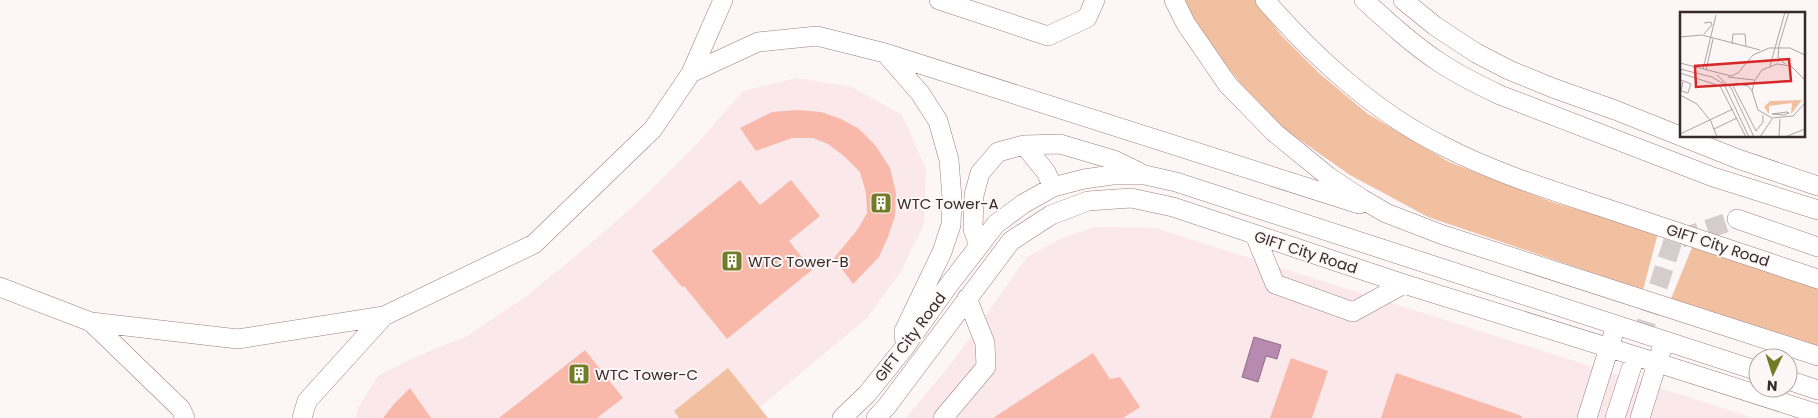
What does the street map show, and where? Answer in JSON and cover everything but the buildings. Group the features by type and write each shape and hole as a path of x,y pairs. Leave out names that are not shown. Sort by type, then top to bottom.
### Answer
{"street":[{"path":"0,287 91,322 238,340 384,316 534,244 653,129 690,73 723,0"},
{"path":"939,0 1048,36 1087,18 1095,0"},
{"path":"1174,0 1186,24 1228,85 1275,133 1329,177 1386,213"},
{"name":"GIFT City Road","path":"1265,0 1289,28 1326,64 1390,115 1442,146 1507,175 1818,278"},
{"path":"1364,0 1397,30 1439,62 1470,81 1500,95 1712,177 1818,210"},
{"path":"1403,0 1435,26 1476,53 1509,70 1680,136"},
{"path":"690,73 758,42 817,36 885,53 1386,213 1443,235 1818,356"},
{"path":"885,53 920,94 938,121 949,160 952,198 951,225 942,252 904,331 904,348"},
{"path":"1685,138 1738,159 1818,186"},
{"path":"979,246 973,229 974,195 980,173 998,152 1024,145 1060,144 1114,160 1145,174"},
{"path":"1024,145 1046,172 1053,187"},
{"name":"GIFT City Road","path":"842,418 867,394 904,348 948,286 996,224 1023,204 1053,187 1084,179 1112,175 1145,174 1176,182 1748,368"},
{"name":"GIFT City Road","path":"876,418 887,406 1010,241 1050,215 1088,201 1131,198 1173,207 1404,284 1818,414"},
{"path":"1737,219 1818,246"},
{"path":"1255,235 1275,284 1353,312 1404,284"},
{"path":"943,418 986,367 985,343 967,298"},
{"path":"302,418 306,401 384,316"},
{"path":"91,322 181,409 185,418"},
{"path":"1587,418 1610,348 1615,324"},
{"path":"1640,418 1664,340"},
{"path":"1615,418 1632,366"},
{"path":"1798,383 1818,390"}],"shaded area":[{"path":"1182,0 1255,0 1281,35 1320,74 1368,114 1449,162 1552,202 1658,233 1643,290 1428,217 1350,175 1280,126 1245,89 1211,47"},
{"path":"796,78 852,87 902,115 926,170 924,224 901,271 867,318 747,418 355,418 359,406 378,376 411,359 467,336 527,296 595,240 649,192 696,145 743,91"},
{"path":"1094,227 1155,228 1754,418 906,418 954,360 1027,257 1061,239"},
{"path":"1693,245 1818,288 1818,347 1671,299"},
{"path":"1254,337 1281,345 1277,359 1266,356 1258,382 1242,377"},
{"path":"728,368 768,418 679,418 674,411"}],"tunnel":[{"path":"1632,366 1673,241 1737,219"}],"place":[{"name":"WTC Tower-A","path":"881,203"},
{"name":"WTC Tower-B","path":"732,261"},
{"name":"WTC Tower-C","path":"579,374"}]}
